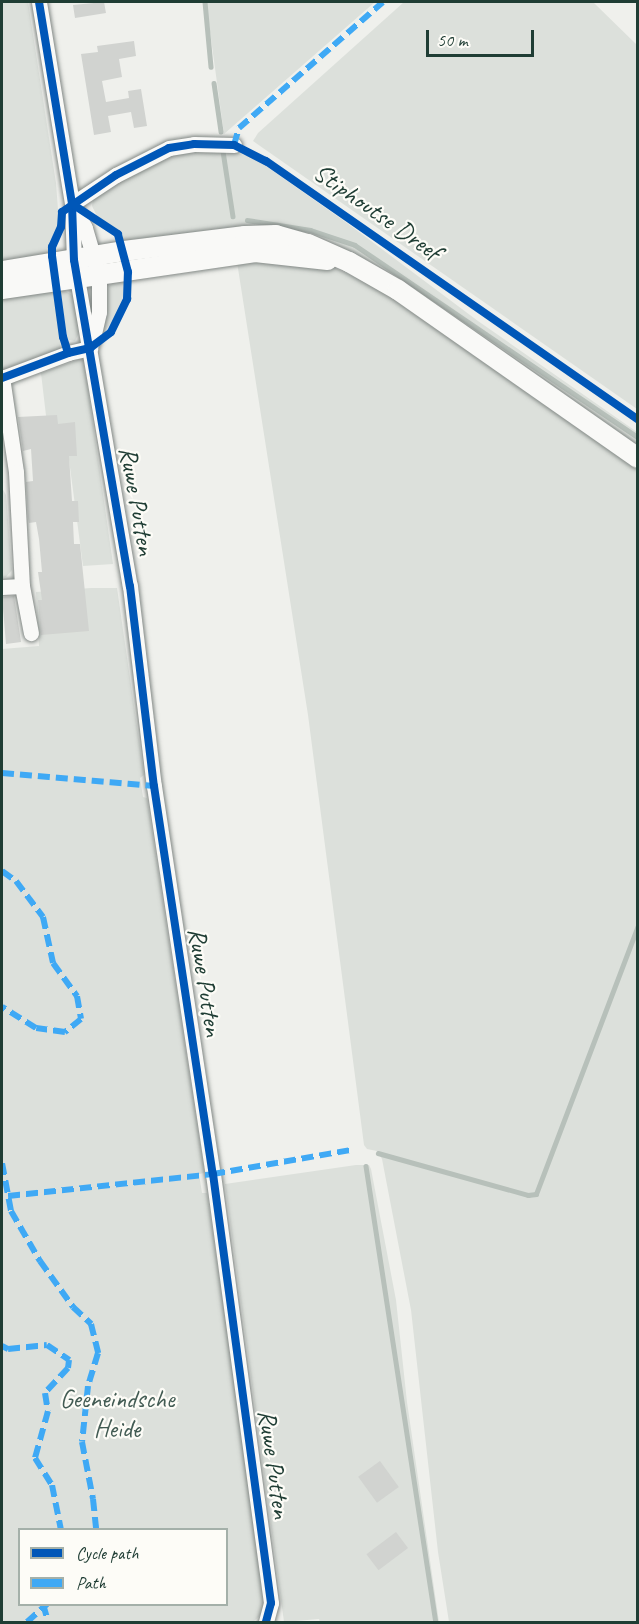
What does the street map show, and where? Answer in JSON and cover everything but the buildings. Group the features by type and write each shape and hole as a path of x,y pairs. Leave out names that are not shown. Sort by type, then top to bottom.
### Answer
{"main road":[{"name":"Stiphoutse Dreef","path":"2,289 77,269 94,256 276,235 308,244 349,262 398,290 638,458"},
{"name":"Stiphoutse Dreef","path":"2,271 77,269 99,276 255,252 349,262"}],"street":[{"name":"Ruwe Putten","path":"39,2 72,204 77,269 130,586 154,786 215,1185 271,1603 266,1623"},
{"path":"72,204 116,174 169,148 194,144 234,145"},
{"name":"Ruwe Putten","path":"72,204 85,228 99,276 99,312 90,348"},
{"path":"31,633 22,586 9,474 2,377 68,353 90,348"},
{"path":"2,588 22,586"}],"green space":[{"path":"2,2 28,2 56,183 59,223 50,245 50,258 2,267"},
{"path":"206,2 375,2 224,134"},
{"path":"404,2 593,2 637,45 637,409 253,141 258,133"},
{"path":"184,149 229,150 256,159 347,223 478,321 637,432 637,449 368,262 127,248 120,232 98,218 92,206 93,199 140,166"},
{"path":"284,260 333,267 376,287 637,467 637,1622 449,1622 438,1552 411,1310 382,1159 377,1151 367,1149 364,1145 308,715 237,262"},
{"path":"126,278 121,308 102,336 99,335 106,290 112,283"},
{"path":"54,288 61,335 60,351 2,374 2,294"},
{"path":"60,288 74,296 80,331 75,341 67,337"},
{"path":"83,358 113,564 83,566 66,437 47,424 41,373"},
{"path":"2,488 6,495 12,570 2,578"},
{"name":"Geeneindsche Heide","path":"117,588 144,775 140,778 143,797 147,798 204,1170 204,1173 199,1174 202,1193 207,1193 266,1601 262,1614 253,1622 2,1622 2,649 39,646 36,592"},
{"path":"369,1165 371,1169 396,1300 407,1402 439,1622 320,1622 319,1619 284,1622 225,1184"}],"waterway":[{"path":"205,2 211,67"},
{"path":"214,83 221,131"},
{"path":"223,151 233,216"},
{"path":"247,220 310,230 355,245 638,437"},
{"path":"378,1153 528,1195 536,1194 638,926"},
{"path":"366,1166 436,1622"}],"marked path":[{"path":"234,145 239,128 383,2"},
{"path":"2,773 154,786"},
{"path":"2,871 16,881 43,917 53,963 77,996 81,1019 65,1032 36,1028 2,1007"},
{"path":"8,1196 213,1174 350,1150"},
{"path":"2,1163 11,1211 40,1261 73,1307 91,1324 98,1353 88,1386 82,1442 93,1499 96,1528"},
{"path":"2,1346 8,1349 47,1345 69,1360 68,1368 45,1393 48,1411 35,1458 52,1485 61,1528"},
{"path":"44,1606 48,1622"},
{"path":"27,1622 45,1606"}],"cycle path":[{"path":"39,2 72,204 74,260 130,586 154,786 213,1174 271,1603 266,1622"},
{"path":"68,353 63,337 52,256 52,247 61,227 62,212 116,175 169,148 194,144 234,145 266,161 638,420"},
{"path":"2,378 68,353 90,348 111,332 127,299 128,272 118,234 72,204"}]}
